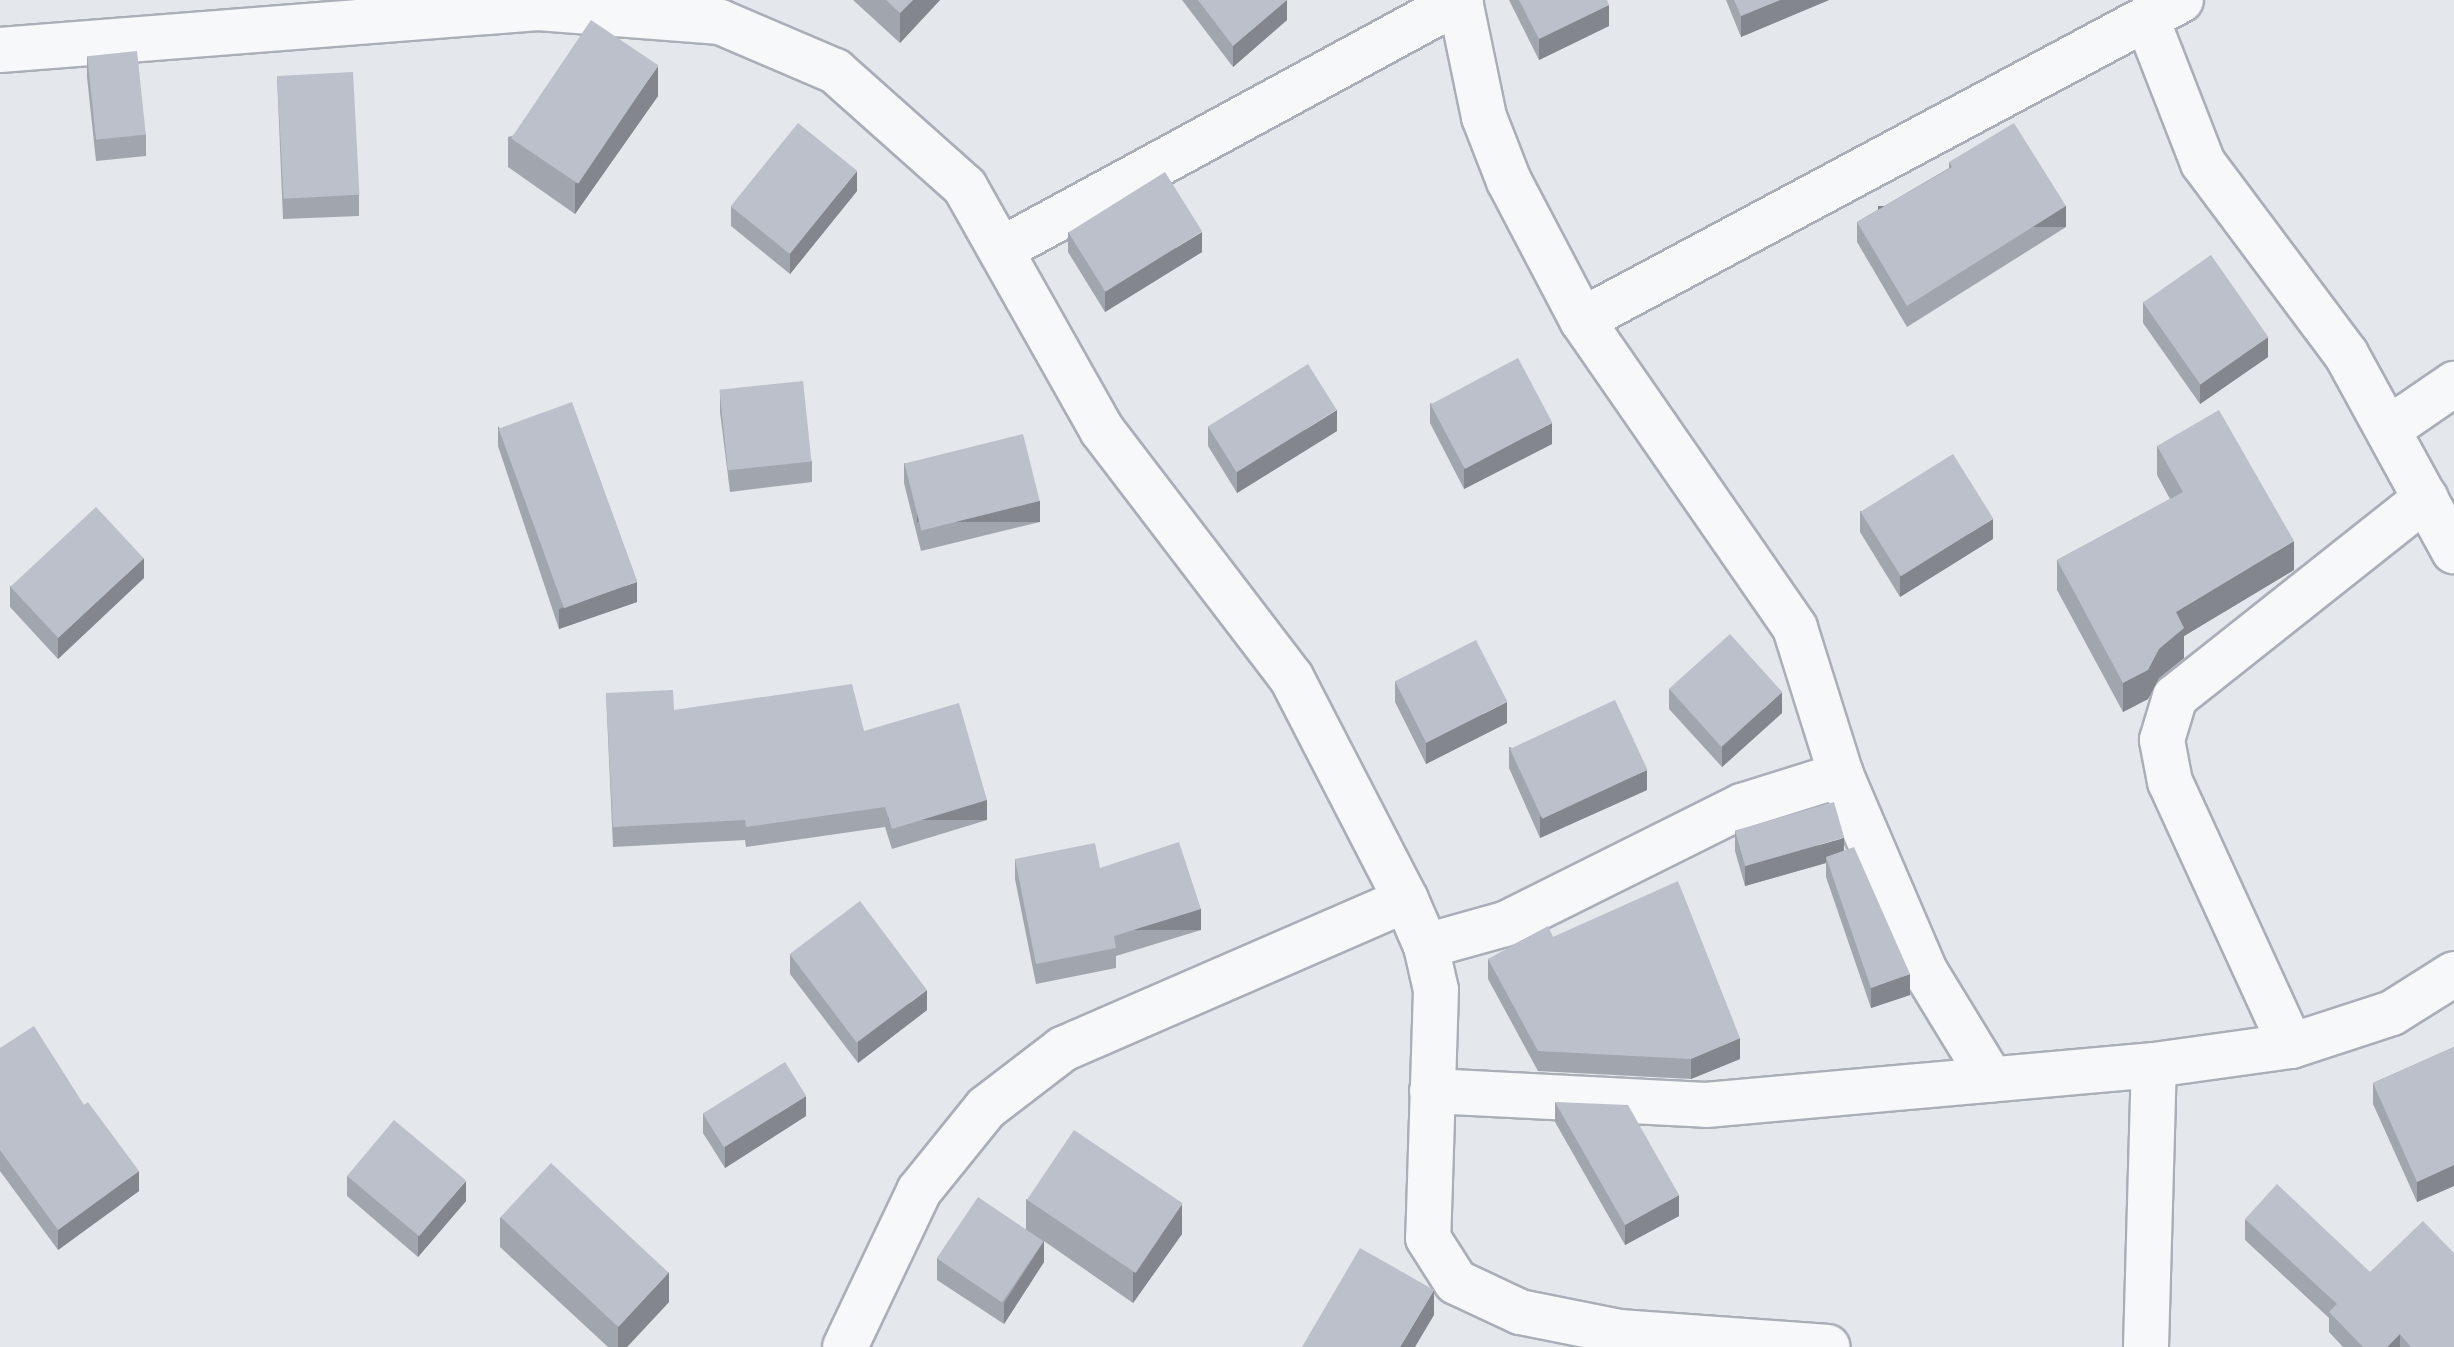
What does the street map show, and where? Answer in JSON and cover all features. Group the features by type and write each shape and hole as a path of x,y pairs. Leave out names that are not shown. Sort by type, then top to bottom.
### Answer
{"street":[{"path":"1002,249 1461,0 1489,130 1509,181 1582,320 1795,628 1841,775 1925,971 1991,1079"},
{"path":"0,50 538,8 720,22 835,71 965,187 1102,430 1291,677 1406,900 1426,946 1436,990 1428,1238 1456,1282 1520,1312 1620,1332 1827,1347"},
{"path":"1582,320 2164,11 2203,163 2325,323 2390,428 2454,551"},
{"path":"2390,428 2454,384"},
{"path":"2291,1046 2170,782 2162,740 2175,697 2426,498"},
{"path":"1426,946 1505,924 1742,806 1841,775"},
{"path":"845,1347 919,1191 986,1108 1063,1049 1406,900"},
{"path":"1432,1091 1706,1105 2154,1065 2291,1046 2392,1013 2454,974"},
{"path":"2146,1347 2154,1065"}],"building":[{"path":"886,0 913,0 900,13"},
{"path":"1198,0 1287,0 1233,46"},
{"path":"1519,0 1607,0 1609,5 1539,39"},
{"path":"1734,0 1780,0 1741,16"},
{"path":"591,20 658,65 578,184 511,139"},
{"path":"137,51 146,135 96,140 87,56"},
{"path":"353,72 359,195 284,199 277,76"},
{"path":"798,123 857,171 790,254 731,206"},
{"path":"2014,123 2066,206 1907,306 1857,222 1952,167 1949,162"},
{"path":"1165,172 1202,231 1105,292 1068,232"},
{"path":"2211,255 2268,337 2200,385 2143,303"},
{"path":"1518,358 1552,422 1465,469 1431,404"},
{"path":"1308,364 1337,410 1237,472 1208,427"},
{"path":"803,381 811,462 728,470 719,390"},
{"path":"572,402 637,581 564,608 499,429"},
{"path":"2219,410 2294,541 2176,612 2184,628 2159,649 2148,670 2123,683 2057,560 2183,492 2157,446"},
{"path":"1023,434 1040,501 921,530 905,464"},
{"path":"1953,454 1993,518 1901,576 1861,512"},
{"path":"96,507 144,558 58,638 10,587"},
{"path":"1730,634 1782,692 1721,747 1669,689"},
{"path":"1476,640 1507,701 1426,743 1395,681"},
{"path":"852,684 864,731 959,703 987,800 892,829 885,807 746,827 745,820 613,827 606,693 673,690 674,710"},
{"path":"1615,700 1648,770 1542,819 1510,749"},
{"path":"1834,802 1844,838 1745,866 1735,830"},
{"path":"1179,842 1201,909 1114,936 1116,948 1036,964 1015,859 1095,843 1100,868"},
{"path":"1854,847 1910,974 1871,988 1826,857"},
{"path":"1678,881 1740,1038 1691,1059 1538,1051 1488,959 1548,926 1553,937"},
{"path":"860,901 927,990 857,1043 790,954"},
{"path":"34,1026 84,1105 88,1102 139,1171 58,1230 0,1150 0,1048"},
{"path":"2454,1047 2454,1165 2417,1182 2373,1083"},
{"path":"785,1062 806,1096 724,1147 703,1113"},
{"path":"1555,1102 1628,1105 1679,1195 1625,1225"},
{"path":"394,1120 466,1180 419,1236 347,1176"},
{"path":"1074,1130 1183,1203 1136,1273 1027,1200"},
{"path":"551,1163 669,1273 618,1327 501,1217"},
{"path":"2277,1184 2370,1272 2423,1221 2454,1253 2454,1347 2411,1347 2400,1334 2387,1347 2363,1347 2329,1312 2337,1304 2245,1219"},
{"path":"978,1197 1043,1241 1002,1303 937,1258"},
{"path":"1360,1248 1434,1290 1400,1347 1302,1347"}]}
